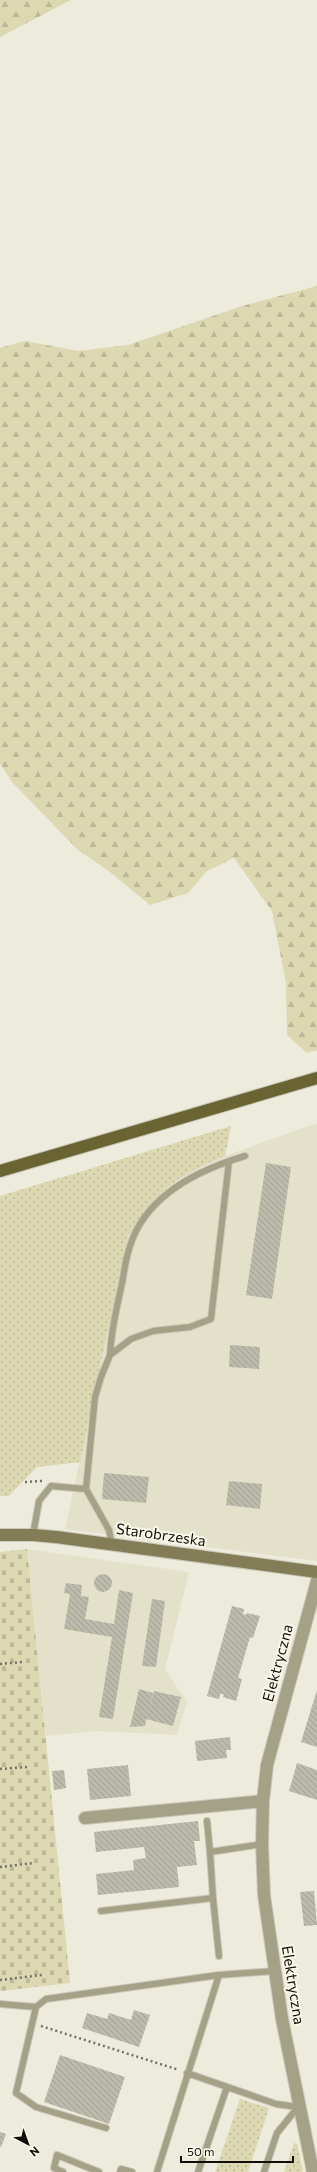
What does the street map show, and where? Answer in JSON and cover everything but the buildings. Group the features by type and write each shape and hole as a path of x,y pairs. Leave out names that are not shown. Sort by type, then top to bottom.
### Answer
{"main road":[{"path":"0,1171 317,1078"}],"street":[{"name":"Starobrzeska","path":"0,1535 33,1535 317,1572"},
{"name":"Elektryczna","path":"313,2172 298,2108 275,1971 264,1895 262,1844 263,1801 267,1765 317,1581"},
{"path":"85,1818 263,1801"}],"lane":[{"path":"112,1545 109,1530 86,1489 95,1398 101,1376 110,1355 111,1338 130,1246 138,1226 154,1206 176,1187 200,1172 229,1160 245,1156"},
{"path":"110,1355 131,1339 153,1331 190,1327 211,1319 229,1160"},
{"path":"33,1535 39,1501 51,1486 86,1489"},
{"path":"207,1821 219,1956"},
{"path":"210,1852 262,1844"},
{"path":"101,1911 213,1898"},
{"path":"106,2128 36,2107 16,2092 36,2007 46,1999 219,1975 275,1971"},
{"path":"157,2172 219,1975"},
{"path":"0,2004 36,2007"},
{"path":"187,2073 276,2104 298,2108 278,2133 264,2172"},
{"path":"198,2172 227,2087"},
{"path":"64,2172 54,2168 57,2155 99,2172"},
{"path":"120,2172 121,2169 132,2172"}],"path":[{"path":"0,1664 22,1662"},
{"path":"0,1769 27,1767"},
{"path":"0,1867 33,1863"},
{"path":"0,1980 42,1975"},
{"path":"32,2023 187,2073"}],"shaded area":[{"path":"317,1123 317,1561 65,1529 107,1333 124,1242 156,1196 186,1174 225,1156"},
{"path":"27,1549 189,1572 165,1669 187,1702 177,1735 96,1731 46,1736"}],"green space":[{"path":"0,0 71,0 0,37"},
{"path":"317,286 317,1050 307,1053 287,1035 286,983 272,911 234,858 207,871 188,893 150,905 110,872 77,849 13,783 0,764 0,348 25,341 78,351 128,345 242,306"},
{"path":"231,1126 225,1156 192,1171 167,1188 147,1209 127,1238 80,1462 37,1467 9,1496 0,1496 0,1196"},
{"path":"27,1549 70,1983 0,1991 0,1552"},
{"path":"240,2099 269,2108 248,2172 215,2172"},
{"path":"294,2143 297,2144 303,2172 284,2172"}]}
